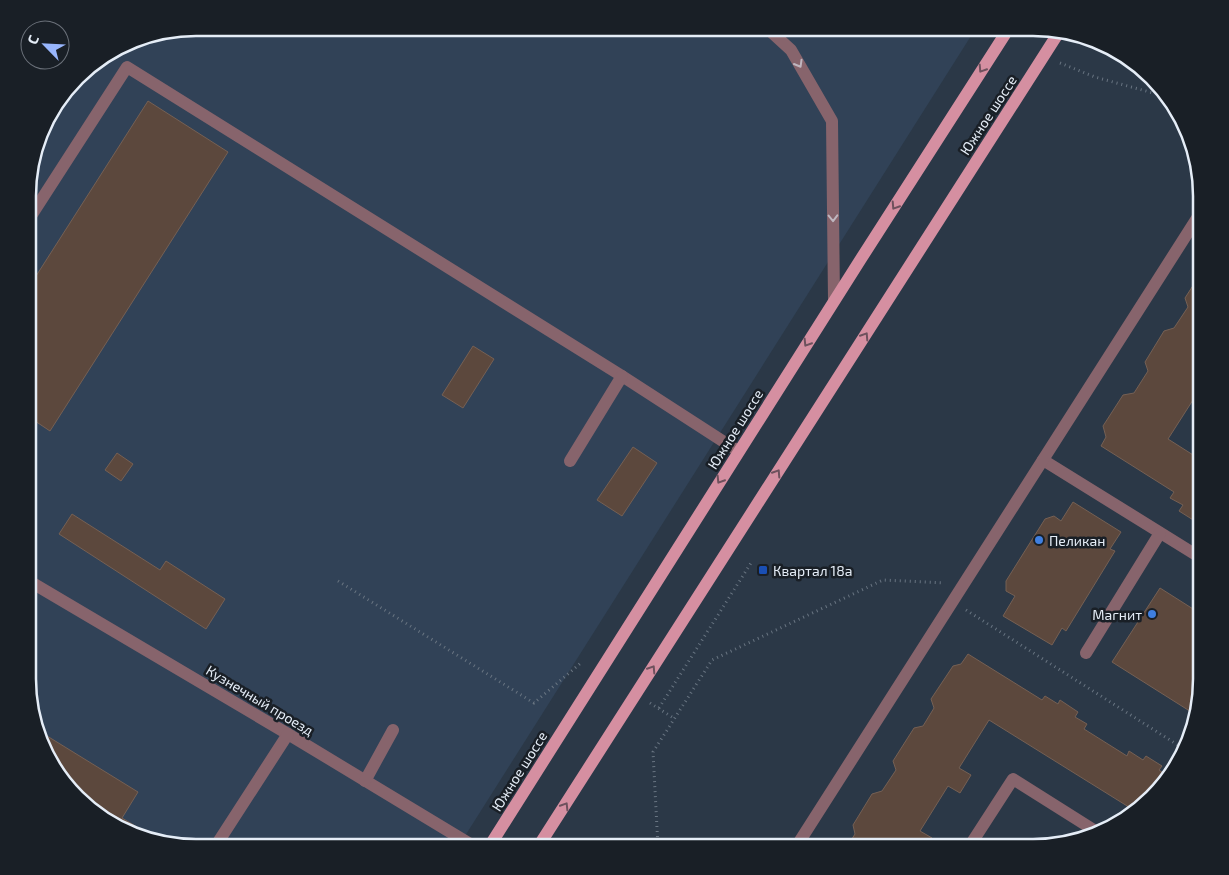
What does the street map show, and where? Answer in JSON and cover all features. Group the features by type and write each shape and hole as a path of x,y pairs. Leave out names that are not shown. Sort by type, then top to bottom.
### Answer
{"main road":[{"name":"Южное шоссе","path":"494,838 738,451 1003,37"},
{"name":"Южное шоссе","path":"543,838 1055,38"}],"street":[{"path":"776,37 791,50 832,121 834,300"},
{"path":"36,208 127,67 622,376 738,451"},
{"path":"801,839 1192,226"},
{"path":"570,461 622,376"},
{"path":"1043,460 1192,553"},
{"path":"1086,653 1160,533"},
{"name":"Кузнечный проезд","path":"37,586 461,838"},
{"path":"365,781 393,730"},
{"path":"221,838 288,734"},
{"path":"975,839 1013,779 1090,828"}],"path":[{"path":"1043,57 1095,76 1155,93"},
{"path":"675,719 659,708 751,563"},
{"path":"658,839 653,752 712,660 883,580 964,583"},
{"path":"338,581 534,703 584,660"},
{"path":"961,608 1178,745"}],"shaded area":[{"path":"197,36 970,37 463,838 186,838 165,836 145,830 116,817 99,806 69,776 48,740 39,710 37,689 36,197 39,165 53,126 69,99 91,76 116,58 145,45 176,38"}],"building":[{"path":"148,101 228,152 50,431 36,422 36,276"},
{"path":"1192,287 1192,402 1168,439 1192,454 1192,519 1179,511 1183,505 1170,498 1174,492 1101,446 1106,437 1103,426 1123,395 1134,393 1148,371 1145,362 1164,331 1174,328 1188,307 1185,298"},
{"path":"473,346 494,359 463,408 442,395"},
{"path":"633,447 657,463 622,516 597,500"},
{"path":"117,453 133,464 121,481 105,470"},
{"path":"1073,502 1121,532 1110,549 1115,551 1066,631 1062,628 1052,645 1003,616 1015,596 1006,591 1006,581 1045,519 1054,516 1061,521"},
{"path":"72,514 160,570 166,561 225,599 206,629 59,534"},
{"path":"1160,588 1192,608 1192,689 1190,711 1112,662"},
{"path":"968,654 1042,700 1045,696 1058,704 1060,700 1078,712 1075,717 1087,724 1084,729 1127,756 1129,751 1143,760 1146,756 1162,766 1159,770 1162,772 1146,792 1129,807 989,720 959,768 971,775 960,793 948,786 920,831 931,839 852,839 855,834 853,825 872,794 882,791 896,770 893,761 914,728 923,726 934,708 931,699 953,666 961,664"},
{"path":"47,736 138,792 122,818 135,826 99,806 83,792 63,767"}],"place":[{"name":"Пеликан","path":"1039,540"},
{"name":"Квартал 18а","path":"763,570"},
{"name":"Магнит","path":"1152,614"}]}
